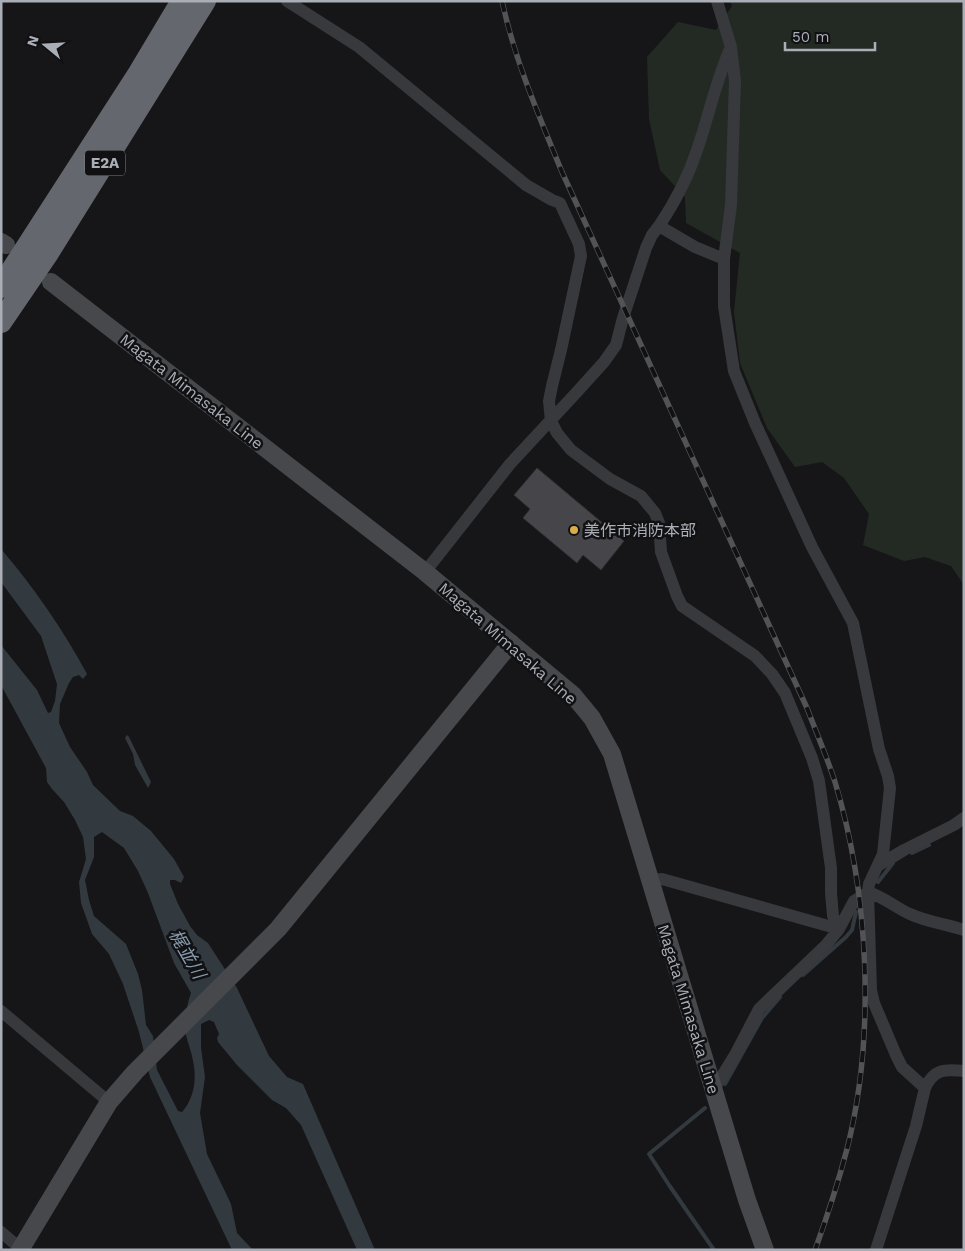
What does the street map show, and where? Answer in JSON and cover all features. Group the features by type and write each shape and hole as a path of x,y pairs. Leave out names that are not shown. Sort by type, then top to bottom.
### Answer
{"highway":[{"name":"E2A","path":"1,287 139,73 182,1"},
{"name":"E2A","path":"1,322 48,253 205,1"}],"main road":[{"name":"Magata Mimasaka Line","path":"51,282 425,572 573,695 592,718 612,754 747,1200 765,1250"},
{"path":"21,1249 110,1102 135,1072 278,929 511,642"}],"street":[{"path":"287,1 359,47 526,185 560,203 579,244 581,256 562,350 549,401 551,421 557,433 571,450 610,479 640,496 655,513 659,523 661,552 682,606 755,656 772,674 785,693 812,758 818,781 831,868 833,916 839,929"},
{"path":"717,1 731,47 735,81 732,205 724,259 724,306 734,371 755,423 812,547 853,623 879,749 890,788 883,854 869,884 868,892 871,990 874,1003 902,1067 925,1088"},
{"path":"425,572 510,464 599,368 616,345 646,248 652,235 675,202 686,179 697,152 723,64 731,47"},
{"path":"659,226 695,247 724,259"},
{"path":"879,864 964,818"},
{"path":"650,880 662,879 839,929"},
{"path":"714,1090 759,1009 826,945 839,929 854,901 868,892"},
{"path":"868,892 877,895 909,914 964,930"},
{"path":"1,1011 110,1102"},
{"path":"876,1250 916,1126 925,1088 930,1078 938,1072 950,1069 964,1071"},
{"path":"1,1232 21,1249"}],"shaded area":[{"path":"730,1 964,1 964,585 951,566 925,557 904,561 863,545 869,514 844,478 822,462 795,467 767,428 740,363 734,312 740,253 686,223 685,197 660,170 649,119 647,57 678,22 716,30 732,6"}],"water":[{"name":"梶並川","path":"1,549 47,609 87,674 83,679 79,675 73,677 60,704 59,723 70,747 87,772 93,785 120,811 133,816 151,831 174,859 184,877 181,883 170,880 178,904 190,926 197,935 208,943 237,988 269,1056 287,1077 303,1084 375,1250 357,1250 301,1125 286,1108 272,1100 237,1065 218,1042 219,1034 214,1022 209,1020 201,1024 201,1048 205,1077 200,1113 207,1154 231,1204 237,1233 253,1250 232,1250 150,1077 139,1032 123,984 109,954 92,934 81,903 79,882 86,859 83,837 64,802 47,782 46,768 1,685 1,645 37,690 48,713 51,712 55,701 57,684 41,636 1,582","holes":["102,832 124,848 138,871 174,963 191,993 186,1014 185,1030 194,1068 194,1082 192,1095 182,1112 178,1111 157,1070 153,1036 146,1025 142,990 126,944 94,916 89,900 85,880 94,857 94,837"]},
{"path":"127,735 151,782 148,788 135,765 133,754 125,738"}],"building":[{"name":"美作市消防本部","path":"537,468 624,541 601,570 583,555 577,563 523,518 530,509 514,495"}],"waterway":[{"path":"912,853 929,845"},
{"path":"878,882 893,863"},
{"path":"803,975 852,930 856,912"},
{"path":"725,1084 762,1018 780,997"},
{"path":"705,1108 649,1154 714,1250"}],"railway":[{"path":"502,1 521,67 562,172 807,708 832,773 846,825 855,871 865,965 862,1059 856,1105 847,1149 815,1250"}],"place":[{"name":"美作市消防本部","path":"574,530"}]}
